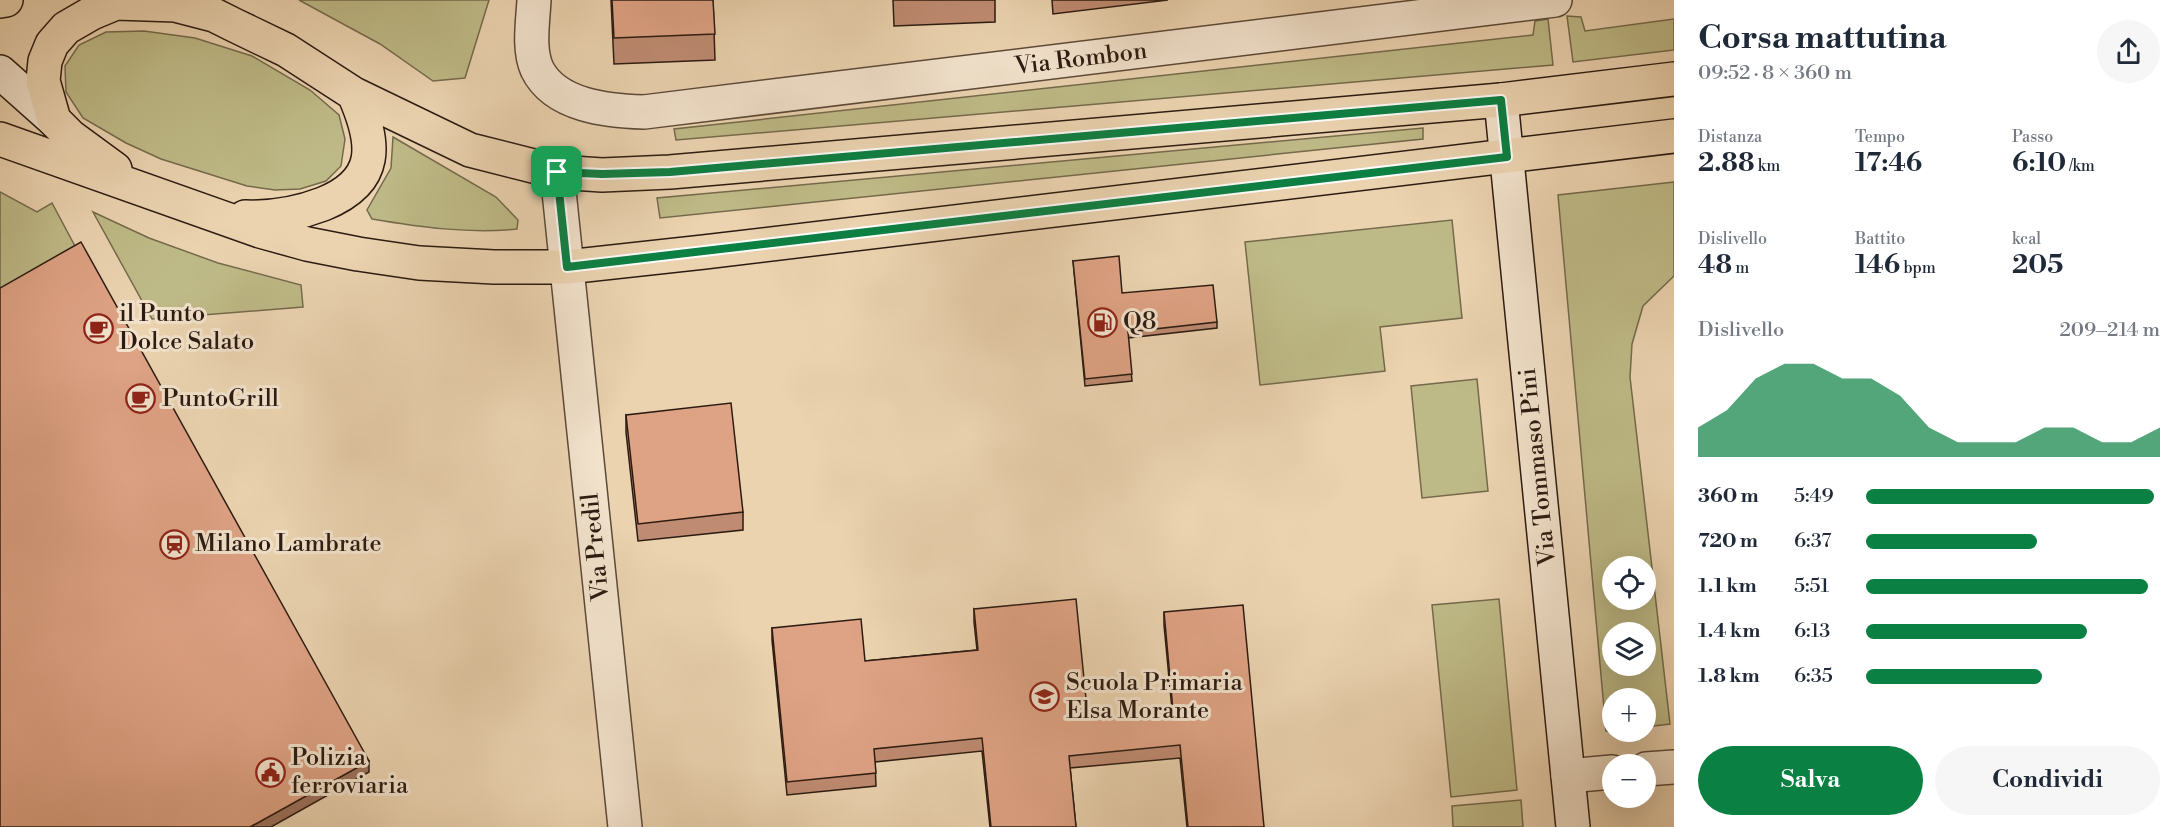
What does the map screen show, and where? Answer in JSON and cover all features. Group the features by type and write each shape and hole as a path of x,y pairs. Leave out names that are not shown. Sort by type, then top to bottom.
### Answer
{"main road":[{"path":"0,1 6,0"},
{"path":"157,196 98,158 54,120 44,81 45,62 52,44 66,28 116,3 184,5 286,50 354,94 470,150 557,172 602,174 670,172 1501,100 1674,79"},
{"path":"207,214 257,217 287,215 342,196 358,184 369,159 369,139 365,118 354,94"},
{"path":"0,139 207,214 307,244 358,254 440,264 567,267 1674,136"}],"street":[{"name":"Via Rombon","path":"534,0 532,48 537,68 549,84 566,96 587,105 644,112 1406,10 1555,0"},
{"path":"0,72 54,120"},
{"path":"1501,100 1507,157"},
{"name":"Via Tommaso Pini","path":"1507,157 1573,827"},
{"name":"Via Predil","path":"557,172 625,827"},
{"path":"1656,768 1674,766"},
{"path":"1568,776 1602,773"}],"shaded area":[{"path":"299,0 489,0 465,78 433,81 380,44"},
{"path":"1567,16 1581,17 1585,31 1674,19 1674,50 1573,62"},
{"path":"1548,19 1553,65 676,140 674,129 1533,35 1535,21"},
{"path":"144,31 195,38 252,56 310,90 339,115 345,139 341,166 326,181 300,189 275,190 247,186 161,159 126,143 83,118 66,92 65,66 79,45 106,32"},
{"path":"1423,128 1423,139 660,218 657,198"},
{"path":"393,137 496,197 518,220 517,229 462,230 372,219 367,210 391,168"},
{"path":"1674,182 1674,276 1643,306 1632,344 1630,377 1651,556 1602,556 1602,610 1656,610 1656,603 1670,724 1656,726 1656,688 1602,688 1558,195"},
{"path":"0,192 37,212 52,203 77,250 0,290"},
{"path":"93,212 149,238 218,263 301,285 303,307 152,319"},
{"path":"1452,220 1462,318 1380,327 1385,371 1260,385 1245,242"},
{"path":"1477,379 1488,491 1422,498 1411,386"},
{"path":"1499,599 1517,790 1451,797 1432,605"},
{"path":"1521,800 1523,827 1453,827 1452,806"}],"building":[{"path":"612,0 713,0 715,34 614,38"},
{"path":"81,242 369,761 250,827 0,827 0,288"},
{"path":"1119,256 1122,293 1213,285 1217,322 1128,332 1132,374 1085,379 1073,261"},
{"path":"731,403 743,512 638,524 626,415"},
{"path":"1076,599 1088,719 1173,710 1164,612 1243,605 1264,827 1188,827 1180,745 1069,756 1076,827 991,827 982,738 874,749 876,773 787,782 772,628 861,619 865,661 978,650 974,609"}],"place":[{"name":"Q8","path":"1102,322"},
{"name":"il Punto Dolce Salato","path":"98,328"},
{"name":"PuntoGrill","path":"141,399"},
{"name":"Milano Lambrate","path":"174,544"},
{"name":"Scuola Primaria Elsa Morante","path":"1045,697"},
{"name":"Polizia ferroviaria","path":"270,772"}],"route":[{"path":"1501,100 1507,157 567,267 557,172 602,174 670,172 1501,100"}]}
